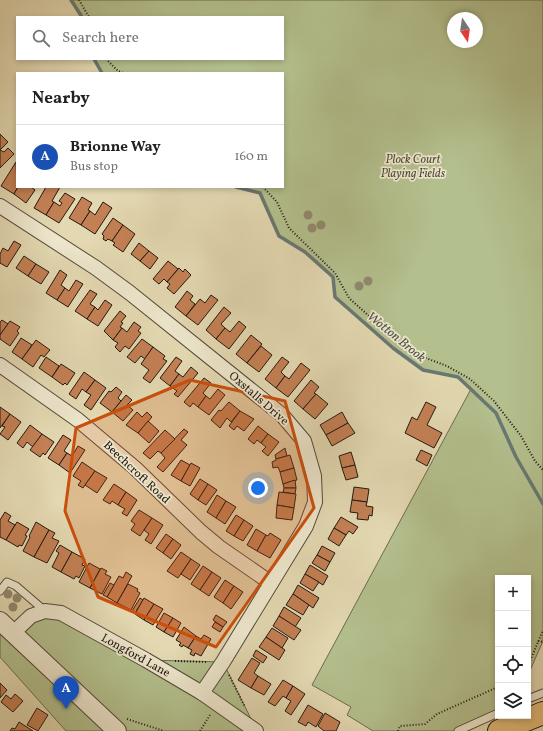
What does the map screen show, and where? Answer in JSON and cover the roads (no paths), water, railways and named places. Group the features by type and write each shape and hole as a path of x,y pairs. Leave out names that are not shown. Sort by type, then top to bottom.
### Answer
{"highway":[{"path":"499,731 543,713"}],"street":[{"name":"Oxstalls Drive","path":"0,206 96,268 130,293 282,415 304,441 314,476 315,502 306,526 223,662 202,693"},
{"name":"Beechcroft Road","path":"0,365 78,420 135,468 201,532 219,547 271,582"},
{"name":"Longford Lane","path":"45,611 61,613 146,660 202,693 256,731"},
{"path":"45,611 6,627 117,731"}],"lane":[{"path":"0,591 7,582 16,586 45,611"},
{"path":"531,698 543,692"},
{"path":"458,731 495,714"}],"waterway":[{"name":"Wotton Brook","path":"71,0 81,16"},
{"name":"Wotton Brook","path":"95,60 101,72"},
{"name":"Wotton Brook","path":"240,188 260,193 279,236 305,252 333,277 335,297 393,348 423,370 458,377 496,413 516,457 543,504"}],"place":[{"name":"Brionne Way","path":"66,709"}],"park label":[{"name":"Plock Court Playing Fields","path":"413,166"}]}
